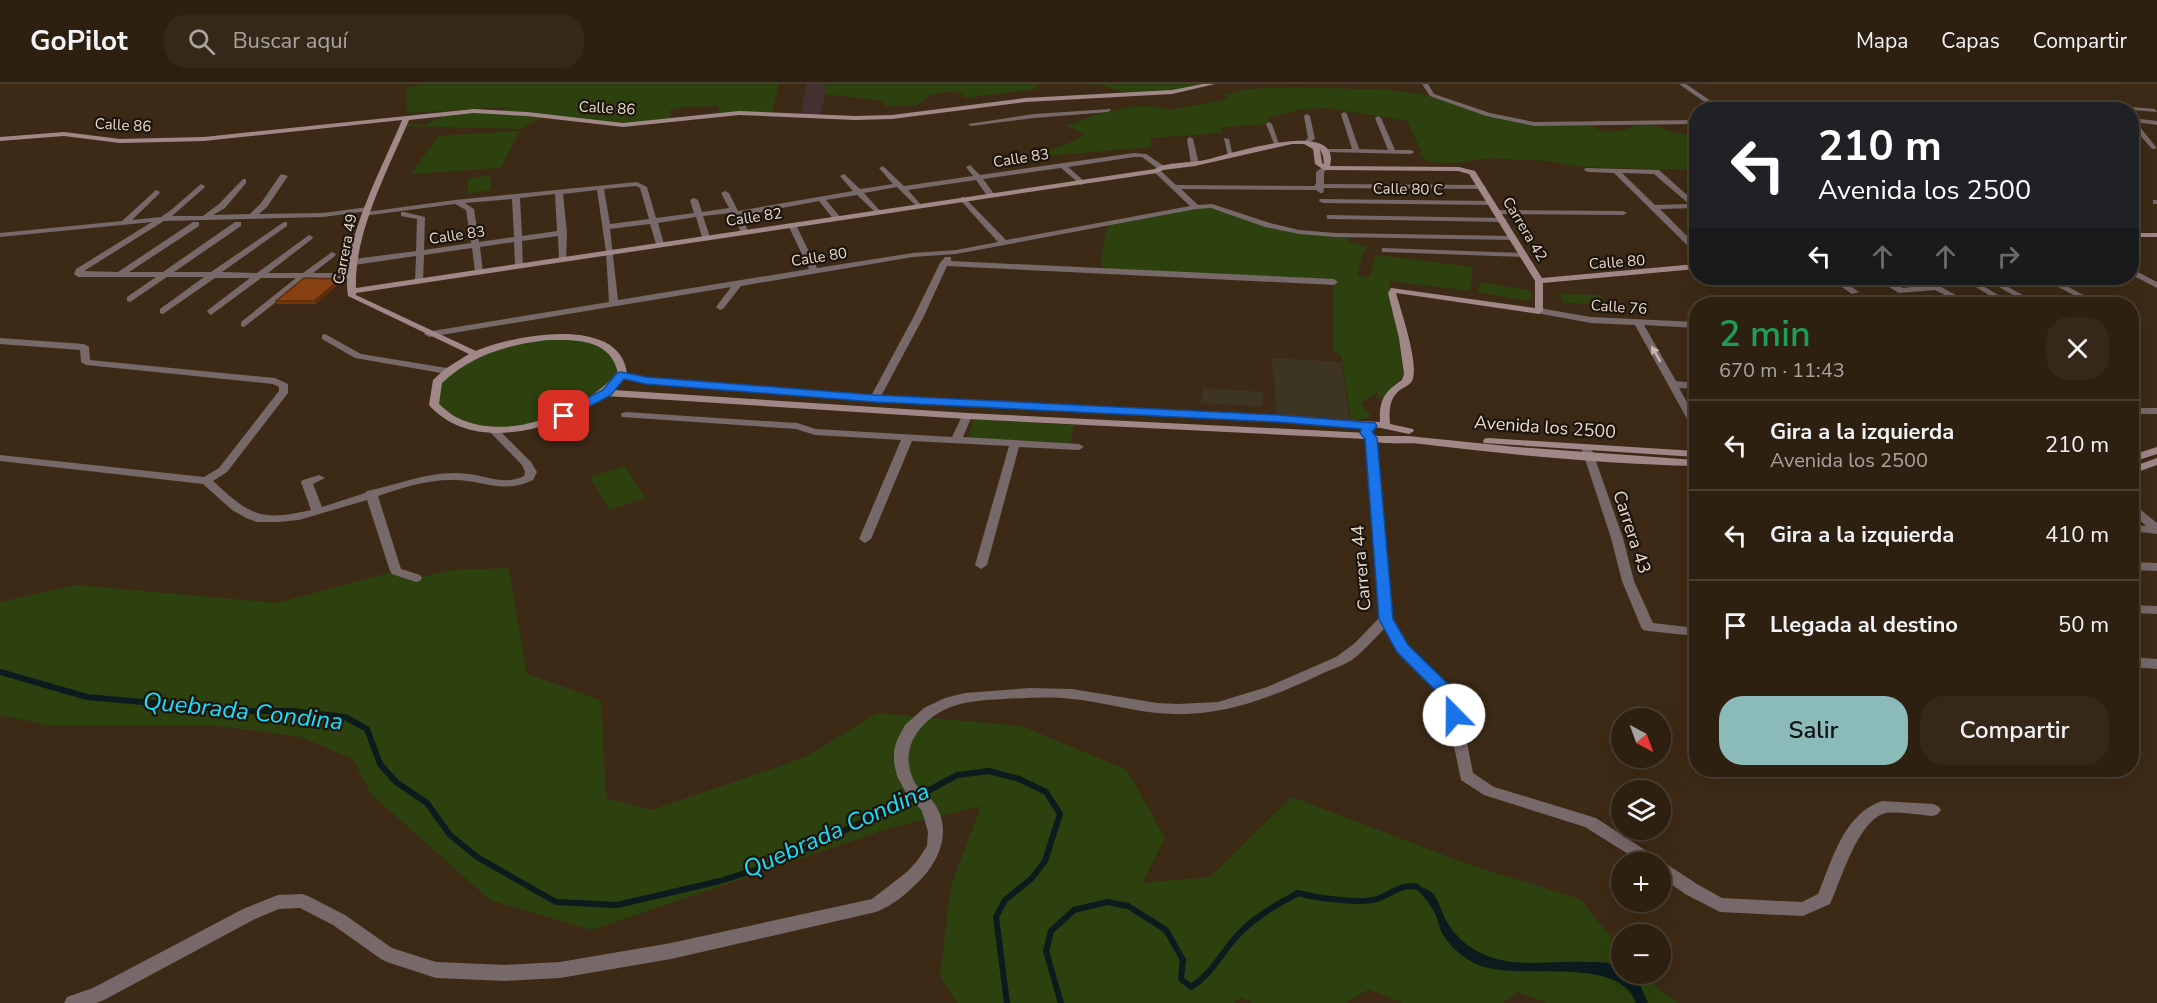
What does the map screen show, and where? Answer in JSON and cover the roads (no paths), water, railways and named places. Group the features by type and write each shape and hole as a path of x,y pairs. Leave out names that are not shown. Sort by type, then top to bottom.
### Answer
{"main road":[{"name":"Calle 86","path":"0,139 64,134 112,141 180,140 242,136 407,117 487,111 623,125 739,113 844,118 892,117 1025,100 1172,92 1212,84"},
{"name":"Carrera 49","path":"407,117 367,212 354,262 352,296 429,334 474,353"},
{"path":"1308,141 1319,144 1327,151 1328,164 1324,168 1319,164 1318,151 1313,146 1299,143 1280,145 1308,141"},
{"name":"Calle 82","path":"351,291 1081,183 1195,164 1280,145"},
{"name":"Carrera 42","path":"1324,168 1466,170 1472,173 1539,281 1538,310"},
{"path":"2139,235 2157,235"},
{"name":"Calle 80","path":"1539,281 1689,268"},
{"name":"Calle 76","path":"1394,290 1538,310"},
{"name":"Carrera 44","path":"1380,430 1384,404 1390,400 1395,389 1407,381 1410,371 1400,319 1392,293 1394,290"},
{"path":"560,337 586,339 603,345 617,355 622,367 621,375 607,393 564,416 516,428 493,430 453,422 434,405 437,382 447,371 474,353 484,348 530,339 560,337"},
{"name":"Avenida los 2500","path":"621,375 646,381 875,398 1277,418 1380,430 1485,449 1689,454"},
{"name":"Avenida los 2500","path":"607,393 967,416 1380,430"},
{"path":"2139,456 2157,450"},
{"name":"Avenida los 2500","path":"1587,452 1689,462"},
{"path":"2139,468 2157,461"}],"street":[{"path":"1425,84 1431,95 1488,115 1534,124 1689,122"},
{"path":"1682,84 1709,102"},
{"path":"1025,100 1034,116"},
{"path":"2143,102 2156,112"},
{"path":"971,124 1108,110"},
{"path":"2139,111 2156,112"},
{"path":"1344,114 1356,152"},
{"path":"1307,116 1312,132 1312,139 1308,141"},
{"path":"1378,118 1392,152"},
{"path":"2139,122 2157,123"},
{"path":"1269,123 1280,145"},
{"path":"2139,130 2154,148"},
{"path":"1190,139 1195,164"},
{"path":"1226,139 1231,156"},
{"path":"1327,151 1411,152"},
{"name":"Calle 83","path":"607,227 812,202 857,190 979,178 1144,155 1159,170"},
{"path":"1062,165 1081,183"},
{"path":"970,167 991,195"},
{"path":"883,168 918,206"},
{"path":"1324,168 1320,172 1318,187 1336,235 1512,238"},
{"path":"1159,170 1196,207"},
{"path":"1588,170 1656,171 1689,200"},
{"path":"1616,171 1689,242"},
{"path":"252,217 264,205 284,176"},
{"path":"844,176 877,212"},
{"path":"206,217 222,206 243,181"},
{"path":"382,212 455,202 637,184 643,187 660,244"},
{"path":"201,186 174,212 78,273 352,276"},
{"path":"1173,186 1482,187"},
{"path":"600,188 607,227 614,304"},
{"path":"125,222 156,192"},
{"path":"559,192 563,233 562,259"},
{"path":"725,193 745,232"},
{"path":"516,196 520,239 519,266"},
{"path":"821,199 837,218"},
{"path":"964,199 1004,243"},
{"path":"694,200 706,237"},
{"name":"Calle 80 C","path":"1323,201 1492,203"},
{"path":"455,202 470,209 479,272"},
{"name":"Calle 80","path":"429,334 913,255 956,252 1196,207 1212,206 1283,229 1336,235"},
{"path":"1653,207 1689,206"},
{"path":"0,235 162,219 367,212 419,214 421,217 419,280"},
{"path":"1498,212 1623,213"},
{"path":"1330,218 1503,220"},
{"path":"120,274 196,224"},
{"path":"163,311 284,224"},
{"path":"130,298 238,225"},
{"path":"792,225 814,271"},
{"name":"Calle 83","path":"354,262 563,233"},
{"path":"211,312 309,237"},
{"path":"1385,250 1522,255"},
{"path":"875,398 919,316 944,263 956,252"},
{"path":"244,324 332,254"},
{"path":"944,263 1334,282"},
{"path":"2139,276 2157,285"},
{"path":"720,307 738,284"},
{"path":"1844,285 1855,292"},
{"path":"1891,285 1902,291 1935,287"},
{"path":"1932,285 1955,297"},
{"path":"1977,285 1997,297"},
{"path":"2000,285 2022,297"},
{"path":"2060,285 2083,297"},
{"name":"Calle 76","path":"1538,310 1591,320 1689,325"},
{"path":"1639,324 1689,410"},
{"path":"325,337 358,356 447,371"},
{"path":"0,341 84,347 86,362 275,381 284,386 284,391 223,470 206,481"},
{"path":"1673,384 1689,385"},
{"path":"2139,411 2157,411"},
{"path":"626,415 797,426 815,432 1079,447"},
{"path":"956,440 967,416"},
{"path":"0,458 206,481 243,514 256,518 292,517 428,478 467,477 492,485 510,484 529,478 531,472 527,464 493,430"},
{"name":"Carrera 44","path":"1380,430 1386,619 1402,648 1450,696 1466,776 1489,791 1590,822 1637,852"},
{"path":"865,539 908,437"},
{"path":"981,565 1015,443"},
{"name":"Carrera 43","path":"1587,452 1617,538 1628,581 1648,627 1689,631"},
{"path":"317,511 307,482 319,478"},
{"path":"371,494 396,572 416,578"},
{"path":"2139,514 2157,529"},
{"path":"2139,528 2157,529"},
{"path":"2139,566 2157,567"},
{"path":"2139,609 2157,610"},
{"path":"73,1003 98,994 278,902 302,901 339,920 387,954 436,970 505,973 570,969 671,951 841,914 876,904 904,886 918,872 930,856 937,836 927,806 911,789 901,766 900,749 908,731 941,705 971,696 1041,692 1071,694 1158,708 1194,710 1222,708 1264,696 1350,655 1386,619"},
{"path":"2139,663 2157,664"},
{"path":"1671,874 1720,905 1803,909 1824,899 1851,835 1865,819 1882,807 1933,810"}],"waterway":[{"name":"Quebrada Condina","path":"5,673 0,672 87,697 241,711 291,711 345,717 367,729 380,764 396,782 427,803 450,835 477,857 556,902 617,905 720,881 771,865 924,793 957,775 989,771 1019,779 1046,792 1060,814 1045,861 1032,878 1005,900 996,917 1007,1003"},
{"name":"Quebrada Condina","path":"1061,1003 1046,951 1051,931 1074,910 1107,902 1128,906 1166,930 1183,960 1181,979 1191,987 1205,976 1244,929 1258,917 1298,893 1361,901 1377,899 1407,886 1417,887"}]}
